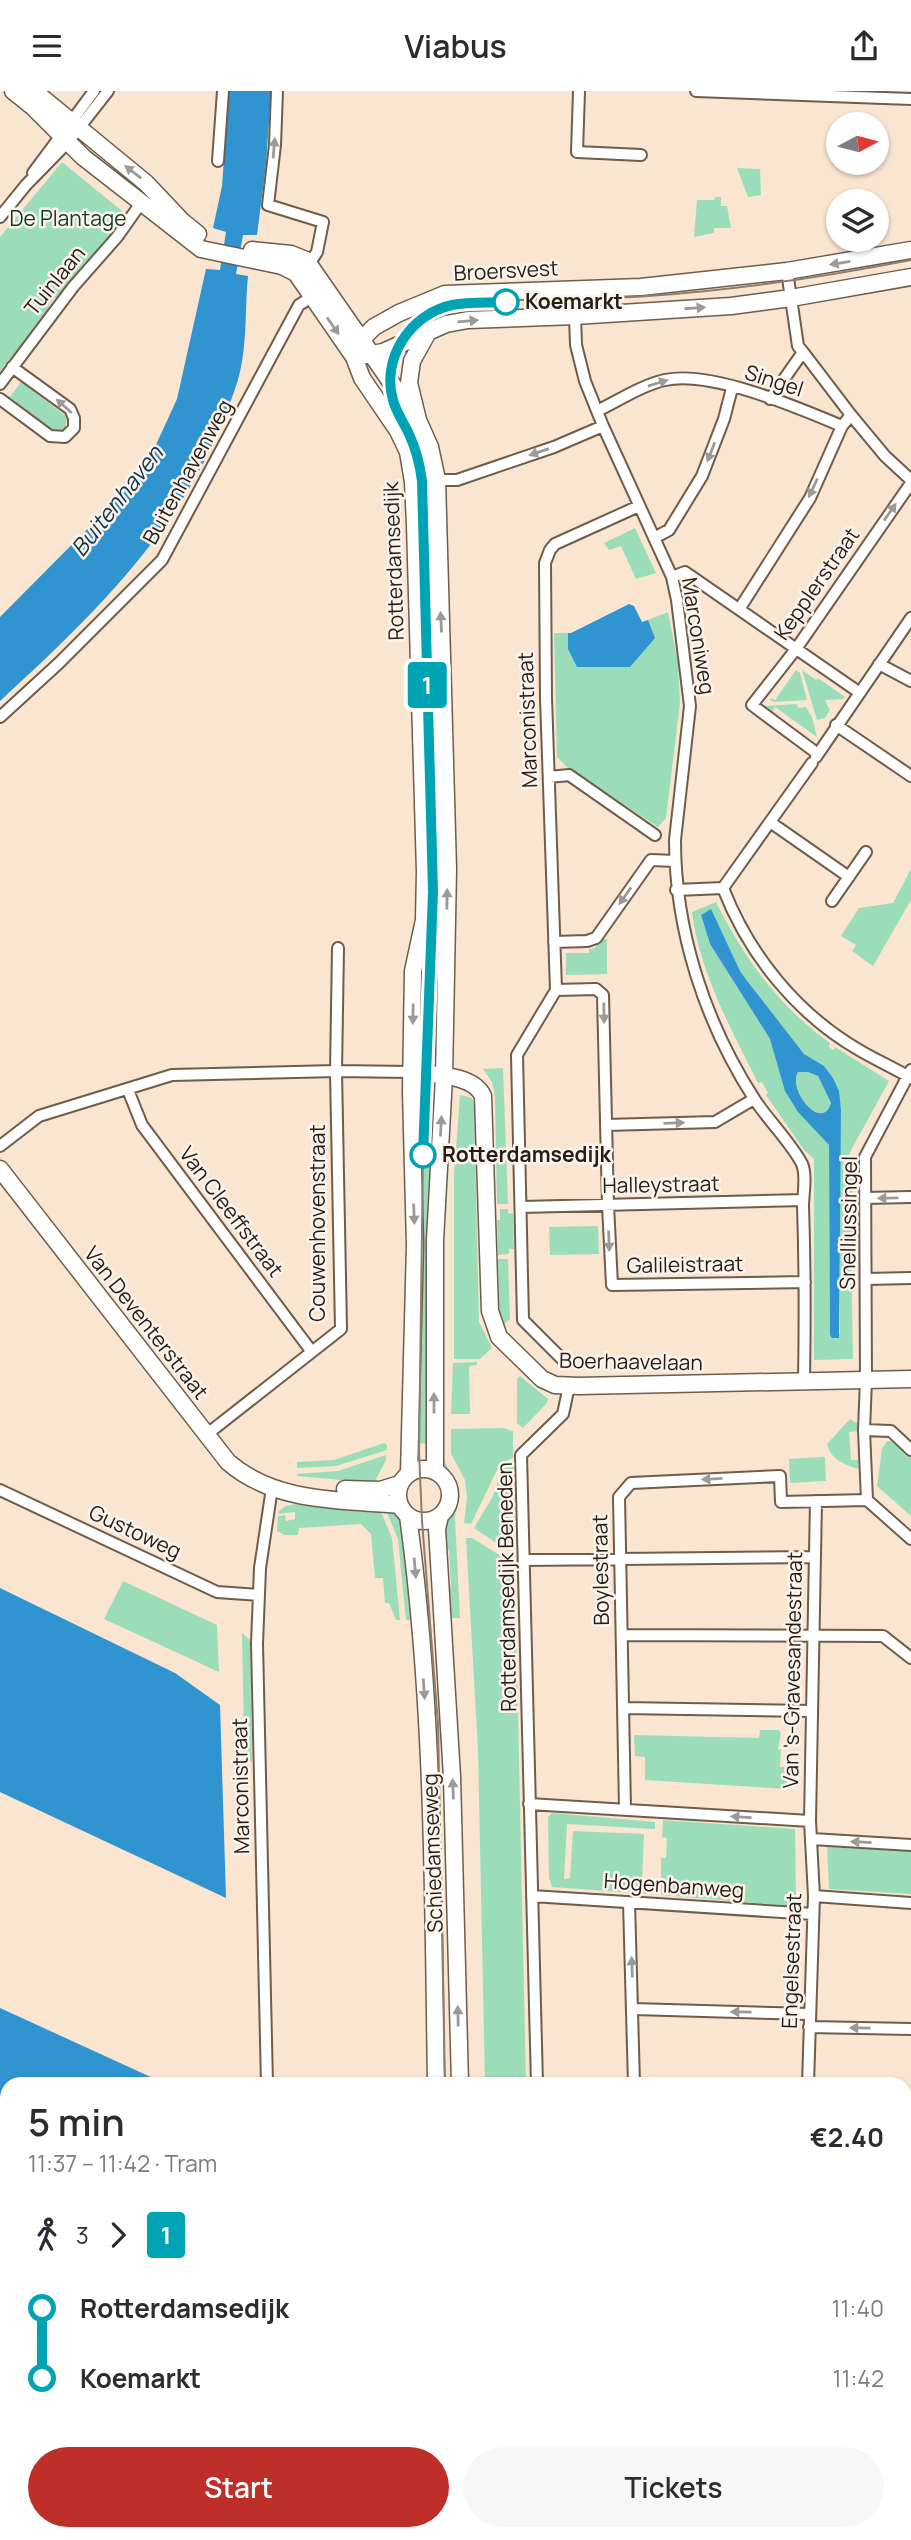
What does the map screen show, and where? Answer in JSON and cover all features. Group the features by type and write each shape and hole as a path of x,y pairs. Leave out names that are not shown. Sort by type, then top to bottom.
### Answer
{"main road":[{"path":"13,91 83,157 201,249 249,254 291,254 306,260 309,264 312,296 361,340 418,420"},
{"path":"34,91 146,183 182,221 222,250"},
{"name":"Broersvest","path":"361,340 383,322 445,294 641,287 787,271 911,250"},
{"path":"249,254 296,273 354,357"},
{"path":"354,357 372,355 446,324 468,320 731,306 911,277"},
{"path":"427,334 412,361 409,373 418,420 430,447 437,480 448,869 444,1077 435,1240 435,1471"},
{"path":"354,357 361,340"},
{"name":"Rotterdamsedijk","path":"354,357 362,378 398,431 408,452 413,482 425,871 424,920 413,971 411,1072 415,1245 404,1478"},
{"path":"370,390 387,378"},
{"path":"411,1072 444,1077"},
{"name":"Boerhaavelaan","path":"444,1077 470,1082 483,1096 490,1311 496,1331 503,1342 542,1379 555,1385 569,1386 911,1379"},
{"name":"Van Deventerstraat","path":"0,1169 228,1462 240,1472 296,1496 404,1510"},
{"path":"422,1468 435,1471 445,1479 450,1492 448,1505 440,1516 427,1521 404,1510 398,1491 404,1478 422,1468"},
{"name":"Van Deventerstraat","path":"272,1487 380,1490 404,1478"},
{"name":"Schiedamseweg","path":"404,1510 419,1621 431,1779 436,2077"},
{"name":"Schiedamseweg","path":"440,1516 437,1529 452,1777 460,2077"}],"street":[{"path":"75,124 93,91"},
{"path":"0,217 75,124 108,91"},
{"path":"218,161 223,91"},
{"path":"277,91 275,145 268,205 323,222 317,251 309,264 282,266"},
{"path":"579,91 578,152 641,155"},
{"path":"696,91 814,93 911,99"},
{"name":"Tuinlaan","path":"0,384 72,287 117,237 141,203"},
{"path":"787,271 798,346 850,415 910,486"},
{"name":"Buitenhavenweg","path":"0,717 60,663 162,560 274,352 312,296"},
{"name":"Marconiweg","path":"575,316 580,363 597,411 672,577 677,600 690,706 674,840 676,890 689,953 706,1001 754,1099 803,1166 804,1381"},
{"path":"770,399 803,352"},
{"path":"0,400 50,436 65,437 75,428 70,409 12,367"},
{"name":"Singel","path":"597,411 665,380 695,379 733,387 842,426"},
{"path":"654,538 669,530 702,476 733,387"},
{"path":"740,608 810,498 842,426 850,415"},
{"path":"437,480 457,480 554,447 603,426"},
{"name":"Kepplerstraat","path":"816,758 752,705 796,649 910,486"},
{"name":"Marconistraat","path":"556,990 544,574 546,556 555,544 639,506"},
{"path":"672,577 685,572 859,693"},
{"path":"723,888 911,618"},
{"path":"879,664 911,681"},
{"path":"836,725 911,776"},
{"path":"549,777 569,775 655,835"},
{"path":"770,821 849,877"},
{"path":"832,901 866,852"},
{"path":"554,942 587,941 596,938 651,860 675,861"},
{"path":"676,890 723,888"},
{"path":"723,888 743,931 785,990 806,1012 858,1050 910,1075"},
{"name":"Couwenhovenstraat","path":"206,1434 341,1329 336,1070 338,948"},
{"name":"Galileistraat","path":"556,990 596,989 603,995 610,1278 615,1286 805,1282"},
{"path":"556,990 519,1051 517,1061 523,1319 565,1362"},
{"path":"0,1146 39,1116 172,1075 336,1070 411,1072"},
{"name":"Snelliussingel","path":"867,1500 864,1430 865,1157 910,1075"},
{"name":"Van Cleeffstraat","path":"128,1090 142,1125 312,1352"},
{"path":"606,1125 715,1122 754,1099"},
{"path":"865,1198 911,1197"},
{"name":"Halleystraat","path":"521,1207 803,1200"},
{"path":"866,1279 911,1278"},
{"name":"Rotterdamsedijk Beneden","path":"537,2077 521,1455 563,1414 569,1386"},
{"path":"864,1430 891,1431 911,1450"},
{"name":"Boylestraat","path":"625,1809 619,1497 631,1483 780,1476 781,1502 816,1501"},
{"name":"Marconistraat","path":"267,2077 258,1595 272,1487"},
{"name":"Gustoweg","path":"0,1490 217,1592 258,1595"},
{"path":"816,1501 867,1500 911,1539"},
{"name":"Van 's-Gravesandestraat","path":"812,1839 810,1821 816,1501"},
{"path":"524,1560 815,1557"},
{"path":"622,1635 883,1636 911,1658"},
{"path":"623,1708 812,1711"},
{"path":"529,1804 810,1821"},
{"path":"812,1839 911,1845"},
{"name":"Engelsestraat","path":"808,2077 814,1896 812,1839"},
{"name":"Hogenbanweg","path":"532,1895 813,1914"},
{"path":"814,1896 911,1903"},
{"path":"629,1902 634,2077"},
{"path":"633,2009 809,2014"},
{"path":"810,2027 911,2029"}],"green space":[{"name":"De Plantage","path":"62,162 127,215 95,259 86,261 60,296 54,298 49,305 50,309 0,371 0,237"},
{"path":"737,168 760,169 761,195 748,197"},
{"path":"715,197 721,197 721,206 727,206 731,228 714,228 714,233 694,237 697,200 714,200"},
{"path":"21,382 67,417 65,429 55,432 10,397"},
{"path":"388,385 419,434 429,471 436,613 421,613 405,432 393,410"},
{"path":"635,528 656,573 636,579 621,546 609,550 604,543"},
{"path":"668,612 678,663 680,703 666,818 658,827 567,767 557,757 554,633 568,633 568,649 655,638 648,620"},
{"path":"436,619 444,898 442,981 434,981 431,1038 422,1038 429,903 421,620"},
{"path":"796,670 800,673 807,700 774,702 770,700 775,700"},
{"path":"802,670 845,697 825,700 830,710 825,718 817,720"},
{"path":"797,704 798,708 806,707 812,717 817,737 775,707 770,715 762,709 765,706"},
{"path":"911,869 911,900 873,966 852,951 856,945 841,936 859,908 893,903"},
{"path":"716,902 751,962 795,1014 830,1043 829,1047 833,1050 835,1047 889,1081 849,1154 853,1158 853,1359 814,1360 814,1159 804,1150 766,1095 768,1093 762,1082 758,1083 738,1043 709,978 692,912","holes":["711,910 740,971 790,1038 804,1054 824,1067 841,1110 840,1334 832,1338 829,1145 777,1059 770,1039 710,944 701,915"]},
{"path":"602,939 607,939 607,974 566,975 566,953 589,953 589,949 595,948"},
{"path":"503,1068 508,1204 497,1204 495,1097 492,1082 483,1069"},
{"path":"798,1072 818,1076 831,1103 827,1111 814,1111 801,1098 797,1089"},
{"path":"460,1095 472,1098 474,1105 479,1322 492,1348 480,1359 454,1359 454,1176"},
{"path":"426,1100 436,1101 431,1443 415,1444 418,1160 424,1159"},
{"path":"500,1209 508,1209 508,1213 513,1214 514,1249 509,1249 509,1254 498,1255 497,1220 500,1220"},
{"path":"598,1226 599,1254 550,1255 549,1227"},
{"path":"498,1259 508,1259 510,1319 504,1324 499,1309"},
{"path":"477,1362 477,1365 469,1366 470,1414 451,1414 453,1363"},
{"path":"520,1376 548,1399 523,1428 517,1423 517,1379"},
{"path":"850,1419 859,1424 859,1431 849,1432 851,1460 858,1460 858,1469 835,1458 827,1444"},
{"path":"503,1428 513,1431 513,1458 503,1462 498,1468 471,1524 464,1523 467,1498 465,1480 451,1454 451,1429"},
{"path":"887,1441 893,1441 911,1455 911,1516 877,1486 882,1449"},
{"path":"384,1443 387,1450 336,1466 297,1468 297,1462 334,1460"},
{"path":"386,1455 374,1483 297,1476 338,1471"},
{"path":"441,1455 454,1479 457,1492 455,1519 460,1618 448,1618 447,1600 451,1585 449,1550 446,1550 442,1532 454,1505 455,1491 441,1461"},
{"path":"825,1457 826,1481 790,1483 789,1459"},
{"path":"511,1464 514,1469 509,1470 509,1548 505,1549 474,1528 493,1496 502,1469"},
{"path":"296,1504 381,1512 392,1538 400,1620 396,1620 389,1603 385,1603 383,1578 375,1578 371,1534 361,1524 299,1528 298,1535 285,1535 277,1531 278,1516 285,1515 286,1521 295,1519 295,1512 279,1514 279,1511"},
{"path":"386,1510 394,1512 403,1521 416,1620 406,1620 398,1539"},
{"path":"466,1538 472,1538 501,1556 519,1561 519,1573 510,1574 511,1616 516,1617 526,2077 485,2077 478,1750"},
{"path":"123,1581 217,1625 219,1672 104,1619"},
{"path":"242,1633 250,1640 252,1762 248,1761 244,1738"},
{"path":"760,1730 779,1730 781,1733 778,1749 781,1750 780,1767 788,1767 787,1789 645,1780 645,1757 635,1756 634,1735 759,1738"},
{"path":"552,1813 655,1822 655,1829 567,1824 564,1879 570,1878 573,1831 644,1834 642,1881 647,1887 647,1894 552,1887 549,1878 548,1817"},
{"path":"663,1820 795,1829 796,1903 790,1906 661,1895 661,1858 666,1858 667,1838 662,1837"},
{"path":"827,1846 911,1851 911,1894 829,1889"}],"water":[{"name":"Buitenhaven","path":"229,91 271,91 257,235 243,235 236,274 248,276 243,356 232,397 201,467 179,505 153,541 95,609 0,701 0,617 143,473 177,399 206,269 220,270 226,232 213,228 222,186"},
{"path":"629,604 634,606 642,622 648,620 655,638 630,667 577,667 568,649 568,633"},
{"path":"711,909 740,971 804,1054 824,1066 839,1091 839,1338 832,1338 830,1335 829,1145 798,1112 785,1091 770,1039 710,944 701,915","holes":["798,1072 818,1076 831,1103 827,1111 814,1111 801,1098 797,1089"]},
{"path":"0,1588 175,1673 220,1705 226,1898 0,1792"},
{"path":"0,2008 151,2077 0,2077"}],"tram line":[{"path":"445,2077 438,1724 419,1452 423,1155 433,892 422,481 414,445 393,400 391,368 402,340 412,329 437,311 452,305 714,290 911,260"},
{"name":"1","path":"423,1155 433,892 422,481 410,436 393,402 391,371 404,337 429,314 452,305 506,302"}],"place":[{"name":"Koemarkt","path":"506,302"},
{"name":"Rotterdamsedijk","path":"423,1155"}]}
